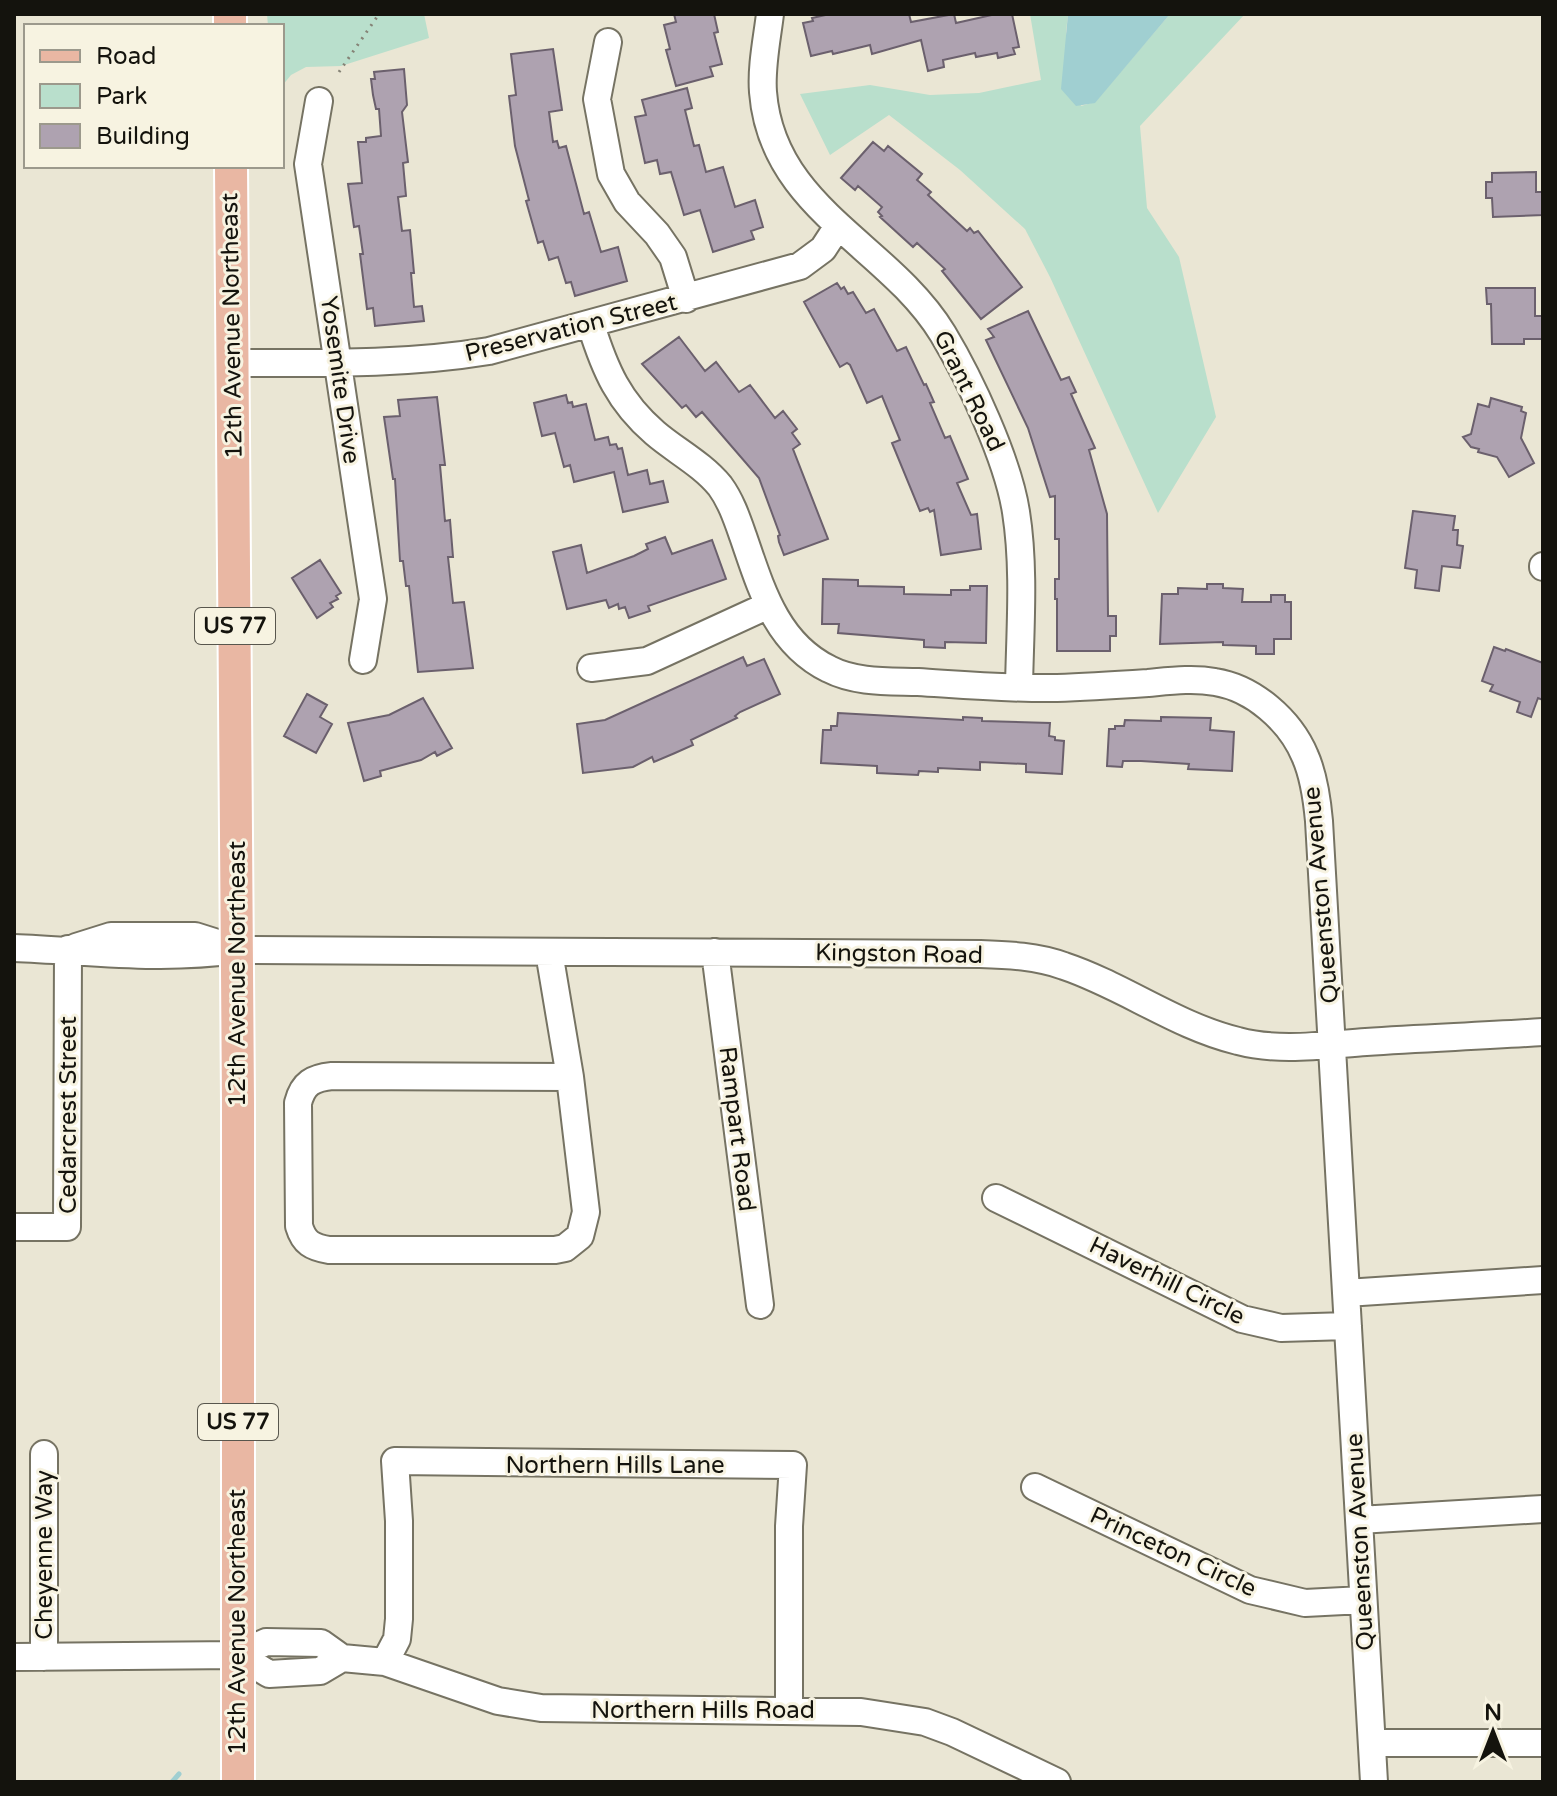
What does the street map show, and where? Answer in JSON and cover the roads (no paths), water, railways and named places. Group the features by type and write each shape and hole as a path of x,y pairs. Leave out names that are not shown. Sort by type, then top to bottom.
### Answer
{"main road":[{"name":"12th Avenue Northeast","path":"231,168 237,950 238,1782"}],"street":[{"name":"Grant Road","path":"770,14 763,89 775,144 797,185 887,269 931,316 959,362 1003,461 1016,511 1019,539 1019,687"},
{"path":"608,42 597,99 611,174 627,202 657,234 673,257 686,299"},
{"name":"Yosemite Drive","path":"319,101 308,164 373,599 363,660"},
{"name":"Preservation Street","path":"233,363 446,359 489,351 800,266 823,249 838,226"},
{"name":"Queenston Avenue","path":"591,325 605,369 633,411 722,488 777,622 811,657 829,669 850,677 1019,687 1218,682 1257,699 1275,713 1305,755 1316,797 1374,1782"},
{"path":"591,668 647,661 769,605"},
{"name":"Kingston Road","path":"14,948 68,949 111,936 195,936 237,950 980,954 1044,960 1080,972 1190,1025 1219,1036 1270,1046 1543,1032"},
{"name":"Cedarcrest Street","path":"14,1227 67,1227 68,949"},
{"path":"549,952 570,1077 586,1212 580,1236 565,1248 555,1250 329,1250 315,1248 302,1238 299,1226 298,1103 305,1086 312,1080 332,1076 570,1077"},
{"name":"Rampart Road","path":"715,952 760,1305"},
{"name":"Haverhill Circle","path":"996,1198 1242,1319 1281,1328 1348,1326"},
{"path":"1346,1293 1543,1280"},
{"name":"Cheyenne Way","path":"44,1454 44,1657"},
{"name":"Northern Hills Lane","path":"385,1662 397,1639 399,1619 399,1521 395,1461 793,1465 789,1526 789,1711"},
{"name":"Princeton Circle","path":"1035,1487 1250,1590 1305,1603 1363,1600"},
{"path":"1359,1520 1543,1509"},
{"name":"Northern Hills Road","path":"14,1657 238,1655 266,1642 321,1643 342,1658 385,1662 461,1690 518,1705 582,1710 861,1712 925,1722 1057,1782"},
{"path":"1372,1743 1543,1743"}],"water":[{"path":"1068,14 1170,14 1095,103 1076,106 1061,89"}],"waterway":[{"path":"172,1782 179,1774"}]}
